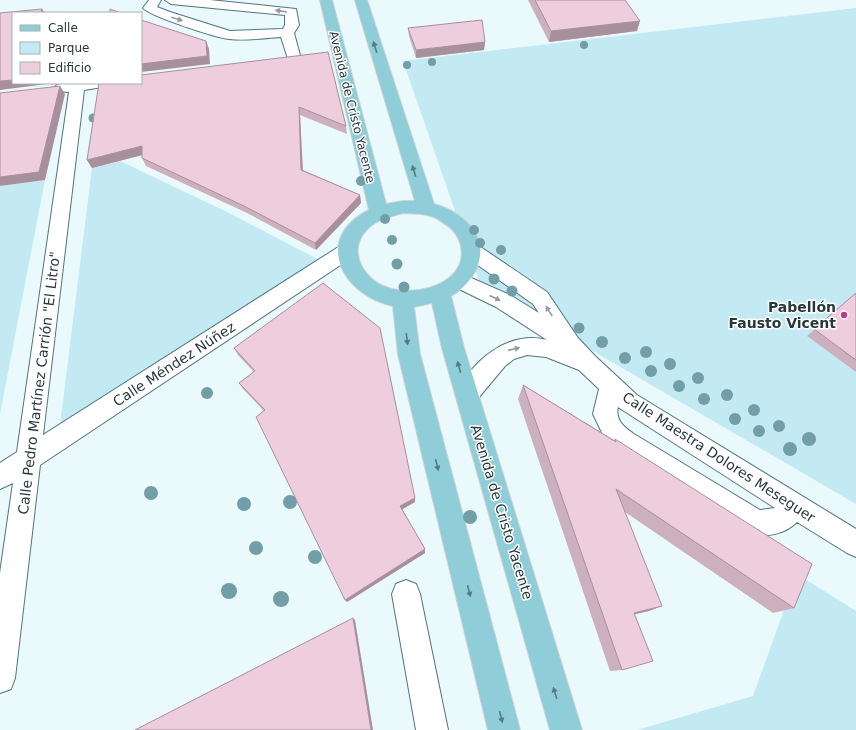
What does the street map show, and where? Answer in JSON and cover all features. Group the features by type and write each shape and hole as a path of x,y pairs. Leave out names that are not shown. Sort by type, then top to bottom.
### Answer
{"main road":[{"name":"Avenida de Cristo Yacente","path":"326,0 331,54 378,213"},
{"path":"361,0 426,208"},
{"path":"403,207 426,208 441,212 456,222 468,236 472,251 469,267 450,287 426,298 403,300 373,292 356,279 348,264 347,252 354,232 362,223 378,213 403,207"},
{"name":"Avenida de Cristo Yacente","path":"450,287 467,395 566,730"},
{"path":"403,300 409,354 504,730"}],"street":[{"path":"155,0 150,8 165,15 229,35 287,33"},
{"path":"171,0 291,12 292,26 287,33 287,60 309,57"},
{"path":"46,90 95,84"},
{"name":"Calle Pedro Martínez Carrión \"El Litro\"","path":"0,678 77,86"},
{"name":"Calle Maestra Dolores Meseguer","path":"472,251 540,298 570,344 587,363 629,402 856,544"},
{"name":"Calle Méndez Núñez","path":"0,477 347,252"},
{"name":"Calle Maestra Dolores Meseguer","path":"450,287 503,301 570,344"},
{"name":"Calle Maestra Dolores Meseguer","path":"467,395 490,365 510,349 539,347 587,363"},
{"path":"611,386 605,414 614,433 626,442 758,523 781,520 795,506"},
{"path":"406,594 432,730"}],"green space":[{"path":"856,8 856,504 481,286 403,61"},
{"path":"120,161 227,212 325,263 60,425 92,168"},
{"path":"45,180 0,414 0,186"},
{"path":"797,574 856,611 856,730 637,730 753,696"}],"building":[{"path":"535,0 625,0 640,21 551,31"},
{"path":"42,9 41,12 12,12 12,80 0,81 0,13"},
{"path":"110,9 118,12 110,12"},
{"path":"142,20 206,41 207,56 142,64"},
{"path":"482,20 485,42 416,50 408,28"},
{"path":"328,52 346,126 299,107 301,170 360,195 315,243 244,206 142,158 142,146 87,160 99,84 142,84 142,75"},
{"path":"60,86 39,172 0,177 0,93"},
{"path":"323,283 380,328 415,498 400,506 425,549 345,600 256,417 265,410 239,383 255,371 234,348"},
{"name":"Pabellón Fausto Vicent","path":"856,293 856,360 814,329"},
{"path":"523,385 616,442 615,439 812,564 794,608 616,489 662,606 634,613 653,661 622,670"},
{"path":"353,618 371,730 135,730"}],"place":[{"name":"Pabellón Fausto Vicent","path":"844,315"}]}
